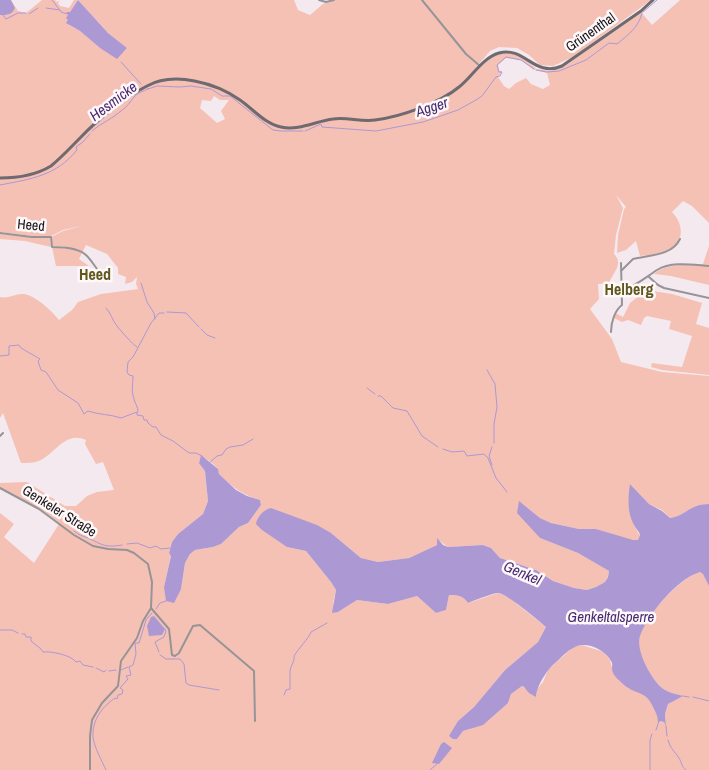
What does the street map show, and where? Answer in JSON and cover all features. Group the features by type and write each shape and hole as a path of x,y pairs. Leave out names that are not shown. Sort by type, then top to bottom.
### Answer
{"main road":[{"name":"Grünenthal","path":"480,66 494,55 508,52 522,56 536,67 549,70 562,66 641,11 653,0"},
{"path":"0,178 24,176 42,171 51,166 103,117 141,89 158,82 192,81 220,88 236,97 271,123 291,128 335,119 362,121 379,119 419,108 442,99 455,90 480,66"}],"street":[{"path":"320,0 325,2 334,0"},
{"path":"422,0 466,54 480,66"},
{"name":"Heed","path":"0,233 51,237 52,247 64,247 82,252 88,256 101,275 106,278"},
{"path":"621,271 633,259 647,257 672,249 680,239"},
{"path":"611,332 612,322 618,308 622,304 621,263"},
{"path":"623,290 649,277 658,270 672,266 680,264 709,266"},
{"path":"649,277 664,288 709,298"},
{"name":"Genkeler Straße","path":"0,488 39,509 74,536 93,546 127,550 148,564 152,582 151,608"},
{"path":"90,770 92,720 102,703 118,686 121,660 137,638 143,621 151,608 169,628 172,654 175,656 179,653 192,626 200,625 254,671 255,721"}],"shaded area":[{"path":"11,0 18,11 26,13 42,0 55,0 57,2 60,0 58,3 60,6 69,8 74,0 78,0 294,0 298,10 310,15 323,4 335,0 651,0 573,57 553,66 540,65 529,55 517,48 499,47 490,51 461,85 447,94 464,84 487,61 500,54 508,53 519,56 536,68 534,70 521,60 506,58 498,65 499,71 502,71 498,77 504,86 509,89 526,78 531,84 543,89 550,85 547,73 535,70 551,71 565,66 641,12 652,25 680,0 709,0 709,223 692,206 683,201 672,212 676,216 681,231 679,241 671,249 640,256 636,241 626,250 617,253 618,235 626,207 616,195 623,208 616,235 614,254 618,265 609,283 598,284 599,299 590,309 612,339 621,362 662,372 709,376 709,504 697,506 670,518 662,510 649,504 630,484 634,525 640,536 638,540 633,541 596,529 579,529 551,523 540,518 520,502 540,538 578,553 609,571 605,582 587,590 553,581 536,570 500,558 491,548 483,545 448,547 437,539 437,545 409,558 378,562 361,558 331,533 271,508 287,547 306,551 331,582 336,590 333,603 338,612 357,600 388,604 417,596 436,613 446,610 449,595 460,596 468,603 498,593 508,597 546,627 538,642 505,670 474,707 458,721 457,739 463,731 470,729 508,703 511,694 522,686 535,696 536,690 543,682 548,670 573,647 582,645 604,652 610,660 612,668 628,688 636,690 647,697 652,703 660,721 666,725 665,714 668,704 682,696 663,689 653,677 642,658 639,639 647,621 663,600 682,582 700,572 703,573 709,586 709,770 0,770 0,513 14,524 4,537 34,563 59,524 39,509 0,488 0,483 27,482 65,506 76,506 87,496 97,492 114,490 103,462 96,464 85,444 86,440 73,438 67,440 41,460 21,463 3,413 0,418 0,297 21,294 29,295 43,304 59,320 72,310 78,302 101,294 138,289 136,284 137,277 132,282 125,284 126,277 118,274 118,268 107,254 86,245 79,259 89,266 56,266 52,247 70,249 64,246 52,246 51,237 63,231 82,226 63,230 51,236 0,232 0,15 8,15 15,8","holes":["78,0 108,33 127,48 119,56 100,48 80,31 69,25 66,13 70,12","214,96 220,100 229,100 221,111 225,119 217,123 200,108 202,100 211,101","201,456 214,464 219,474 238,490 260,500 261,505 248,523 239,527 221,544 195,550 190,554 185,563 181,589 164,587 172,542 178,534 203,514 208,501 205,471 199,462"]},
{"path":"0,234 50,238 51,247 25,241 0,239"},
{"path":"709,246 709,285 654,274 671,266 703,264"},
{"path":"646,290 672,294 702,303 696,324 709,328 709,375 651,367 652,363 682,367 692,336 669,329 671,321 647,316 641,325 628,320 622,322 614,318 615,313 623,317 630,303"}],"water":[{"path":"0,0 11,0 15,8 11,13 0,15"},
{"path":"78,0 108,33 127,48 117,59 80,31 66,23 68,15 66,12 70,12"},
{"path":"201,455 218,469 219,474 236,490 260,500 261,505 248,523 239,527 221,544 195,550 190,554 185,563 181,589 174,603 166,601 164,587 172,542 178,534 203,514 208,501 205,471 199,463"},
{"name":"Genkeltalsperre","path":"630,484 649,504 670,518 697,506 709,504 709,586 700,572 682,582 656,608 640,636 639,642 642,657 655,680 665,690 683,696 668,704 665,714 666,726 664,722 660,721 658,724 657,715 648,698 628,688 616,677 612,669 612,663 605,653 590,646 580,645 569,650 545,674 536,697 522,686 511,694 508,703 483,725 463,731 457,739 453,739 449,736 458,721 474,707 505,670 538,642 546,627 515,602 498,593 468,603 460,596 449,595 446,610 436,613 417,596 388,604 357,600 338,612 332,613 336,590 306,551 287,547 256,524 261,514 271,508 317,525 331,533 361,558 378,562 409,558 437,545 437,538 443,545 448,547 483,545 491,548 500,558 536,570 553,581 587,590 605,582 609,571 578,553 540,538 517,513 519,501 540,518 551,523 579,529 596,529 638,540 640,535 629,510"},
{"path":"154,616 165,629 162,635 149,636 147,626 151,617"},
{"path":"444,742 452,748 439,764 432,763 441,744"}],"waterway":[{"path":"52,0 59,9"},
{"name":"Agger","path":"643,12 657,0"},
{"name":"Agger","path":"29,14 38,8"},
{"name":"Agger","path":"46,8 60,10 67,14"},
{"name":"Agger","path":"3,15 6,19 18,13 26,13"},
{"name":"Agger","path":"536,70 547,72 559,71 586,60 609,43 617,44 636,27 642,13"},
{"name":"Agger","path":"305,131 321,124 322,127 376,131 423,122 458,110 482,96 496,77 500,76 502,72 499,72 497,65 506,57 521,60 534,69"},
{"name":"Agger","path":"121,62 141,84"},
{"name":"Agger","path":"147,88 157,86 191,86 211,89 222,96 230,96 273,130 303,131"},
{"name":"Hesmicke","path":"92,131 127,106 137,94 148,89"},
{"name":"Hesmicke","path":"0,185 32,178 52,171 69,159 77,150 76,147 90,134"},
{"path":"141,283 155,319"},
{"path":"106,308 117,326 137,347"},
{"path":"167,312 186,313 199,327"},
{"path":"138,412 134,401 133,376 127,372 128,362 133,357 151,323 159,313 164,313"},
{"path":"201,329 207,335 215,338"},
{"path":"0,356 9,355 9,346 19,345 40,359 38,361 41,370 46,372 58,390 78,403 84,414 88,411 121,418 137,412 137,415 143,416 144,420 147,420 153,427 156,427 161,435 189,453 196,453 202,456"},
{"path":"487,370 495,384 497,407 494,424 494,443"},
{"path":"367,388 375,394"},
{"path":"378,396 381,396 393,408 407,411 422,436 438,447"},
{"path":"209,463 217,456 222,455 226,449 243,445 253,439"},
{"path":"492,447 489,456 492,465"},
{"path":"443,449 452,452 464,451 467,456 484,454 488,458 496,478 507,492"},
{"path":"74,531 104,545 122,545"},
{"path":"127,544 137,543 150,548 156,546 161,549 170,548"},
{"name":"Genkel","path":"156,609 160,603 166,601"},
{"name":"Genkel","path":"106,770 96,749 93,737 94,725 102,710 115,698 117,699 118,695 122,694 123,690 120,688 128,679 126,676 131,675 129,667 133,665 136,654 135,643 139,643 146,620 152,613"},
{"path":"284,695 286,690 290,689 290,670 294,656 311,632 327,623"},
{"path":"159,652 155,642 164,637 165,629"},
{"path":"0,630 12,630 18,633"},
{"path":"22,634 25,634 26,637 31,637 31,641 43,652 61,654 70,657 76,662 80,661 83,665 93,667"},
{"path":"160,655 166,659 180,659 184,664 186,683 189,685 219,690"},
{"path":"121,670 128,667"},
{"path":"96,668 104,672 106,670"},
{"path":"109,671 116,670"},
{"path":"683,696 689,697"},
{"path":"693,697 709,701"},
{"path":"656,730 658,724"},
{"path":"666,726 667,736"},
{"path":"650,770 650,740 652,734"},
{"path":"668,740 671,748 686,770"},
{"path":"430,770 437,764"}],"district":[{"name":"Heed","path":"95,276"},
{"name":"Helberg","path":"629,291"}]}
